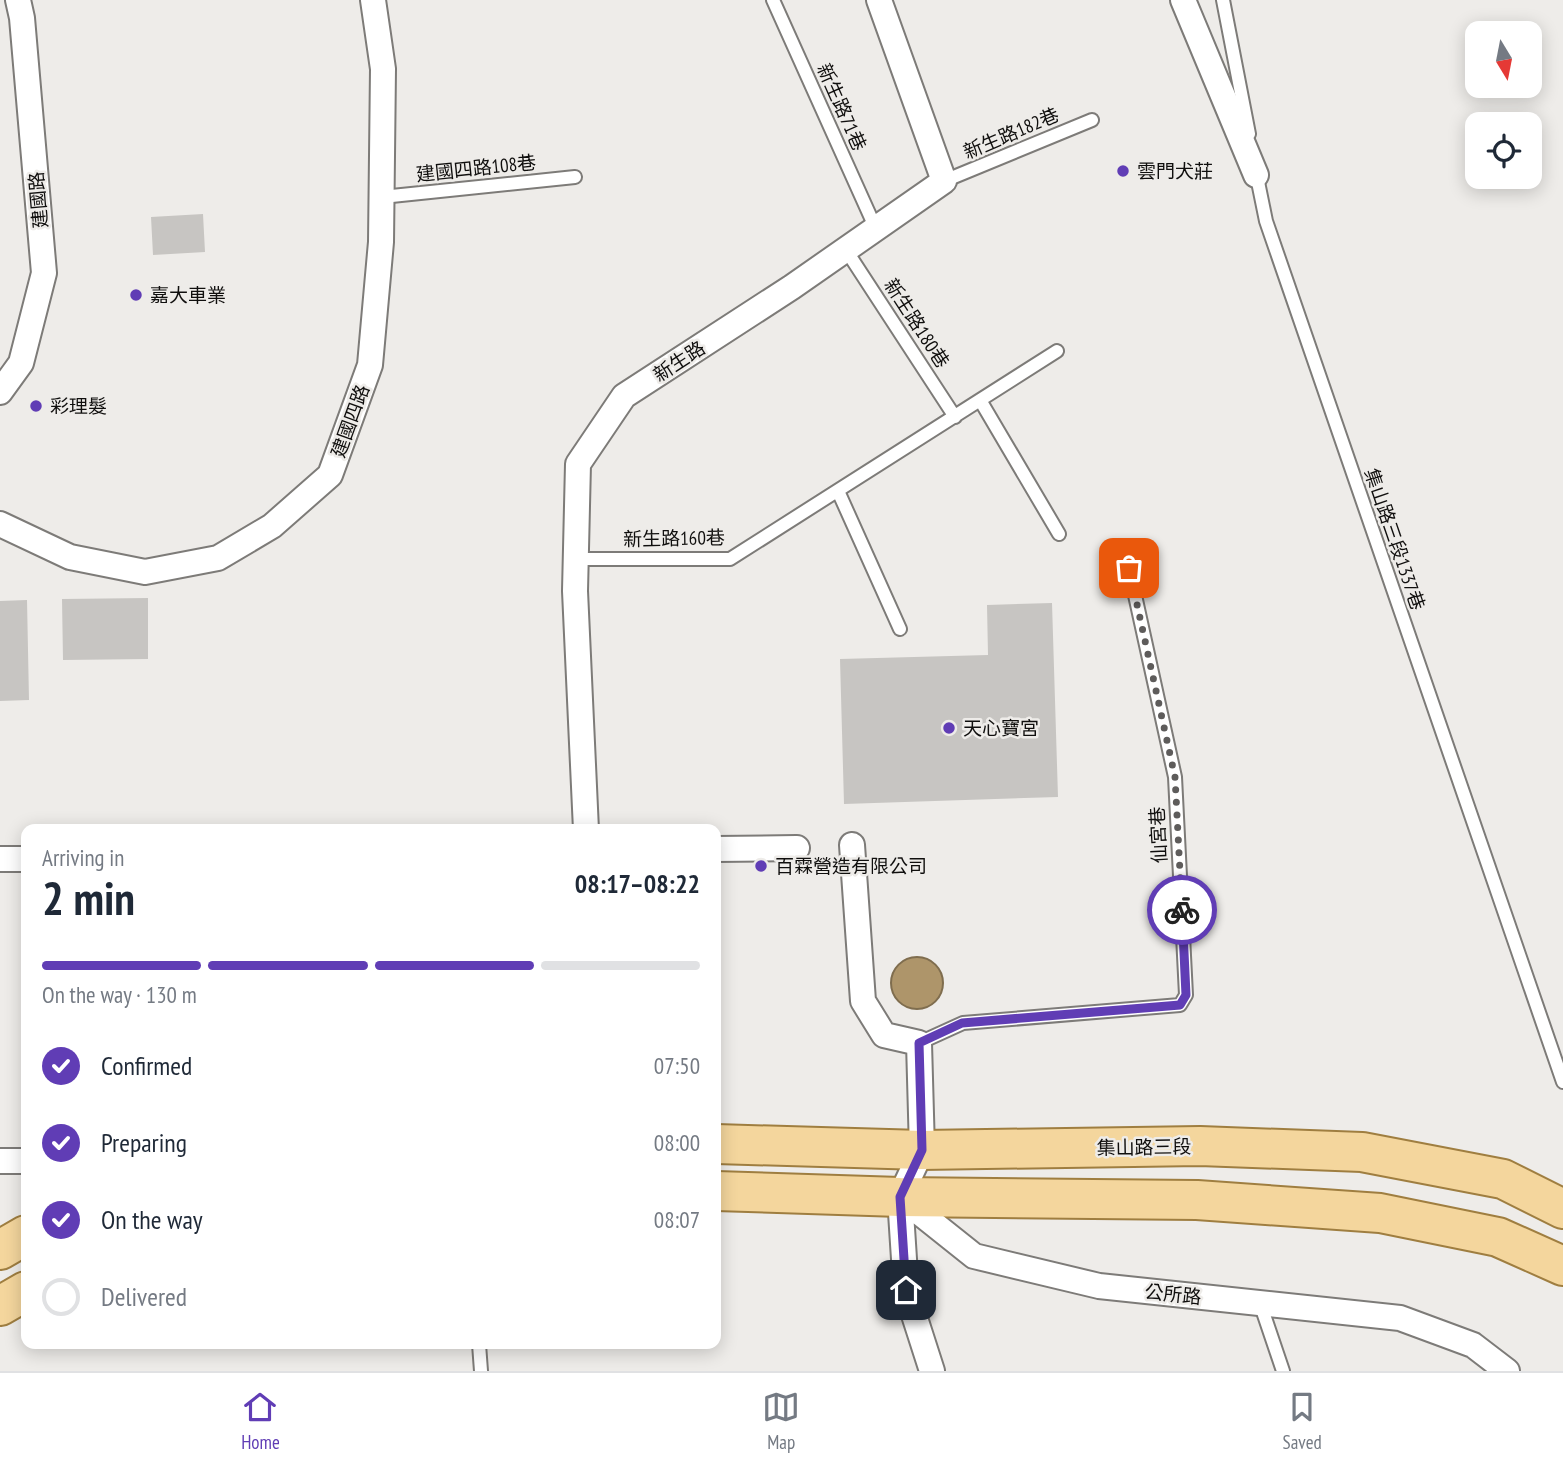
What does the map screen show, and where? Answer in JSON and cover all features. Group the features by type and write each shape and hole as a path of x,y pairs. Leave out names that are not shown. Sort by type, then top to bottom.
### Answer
{"main road":[{"name":"集山路三段","path":"721,1144 922,1150 1200,1146 1362,1152 1503,1179 1563,1209"},
{"path":"721,1191 900,1197 1197,1200 1380,1213 1498,1237 1563,1266"},
{"path":"0,1250 21,1238"},
{"path":"0,1306 21,1294"}],"street":[{"name":"建國路","path":"0,392 21,363 44,273 22,18 18,0"},
{"name":"建國四路","path":"0,524 70,557 145,572 218,558 272,526 330,475 370,365 382,243 383,69 373,0"},
{"path":"879,0 944,181"},
{"path":"1183,0 1256,175"},
{"name":"新生路","path":"586,824 575,591 578,464 624,396 846,250 944,181"},
{"path":"852,845 863,1002 884,1035 919,1043 922,1150 900,1197 906,1290 932,1371"},
{"path":"721,849 797,848"},
{"path":"0,859 21,859"},
{"path":"0,1161 21,1161"},
{"name":"公所路","path":"900,1197 974,1256 1100,1286 1400,1318 1473,1345 1507,1371"}],"lane":[{"name":"新生路71巷","path":"773,0 876,229"},
{"name":"集山路三段1337巷","path":"1223,0 1256,175 1270,234 1563,1082"},
{"name":"新生路182巷","path":"944,181 1092,120"},
{"name":"建國四路108巷","path":"382,197 575,177"},
{"name":"新生路180巷","path":"846,250 955,416"},
{"name":"新生路160巷","path":"576,559 730,559 1058,351"},
{"path":"980,400 1059,534"},
{"path":"838,491 900,629"},
{"name":"仙宮巷","path":"919,1043 962,1023 1180,1005 1186,995 1175,777 1129,568"},
{"path":"1260,1303 1283,1371"},
{"path":"479,1349 481,1371"}],"shaded area":[{"path":"917,957 927,959 935,965 941,973 941,993 935,1001 927,1007 917,1009 907,1007 899,1001 893,993 891,983 893,973 899,965 907,959"}],"building":[{"path":"203,214 205,252 153,255 151,217"},
{"path":"148,598 148,659 63,660 62,599"},
{"path":"27,600 29,700 0,701 0,601"},
{"name":"天心寶宮","path":"1052,603 1058,797 844,804 840,659 988,655 987,605"}],"way so far":[{"path":"1129,568 1175,777 1182,910"}],"place":[{"name":"雲門犬莊","path":"1123,171"},
{"name":"嘉大車業","path":"136,295"},
{"name":"彩理髮","path":"36,406"},
{"name":"天心寶宮","path":"949,728"},
{"name":"百霖營造有限公司","path":"761,866"}],"route":[{"path":"906,1290 900,1197 922,1150 919,1043 962,1023 1180,1005 1186,995 1182,910"}]}
